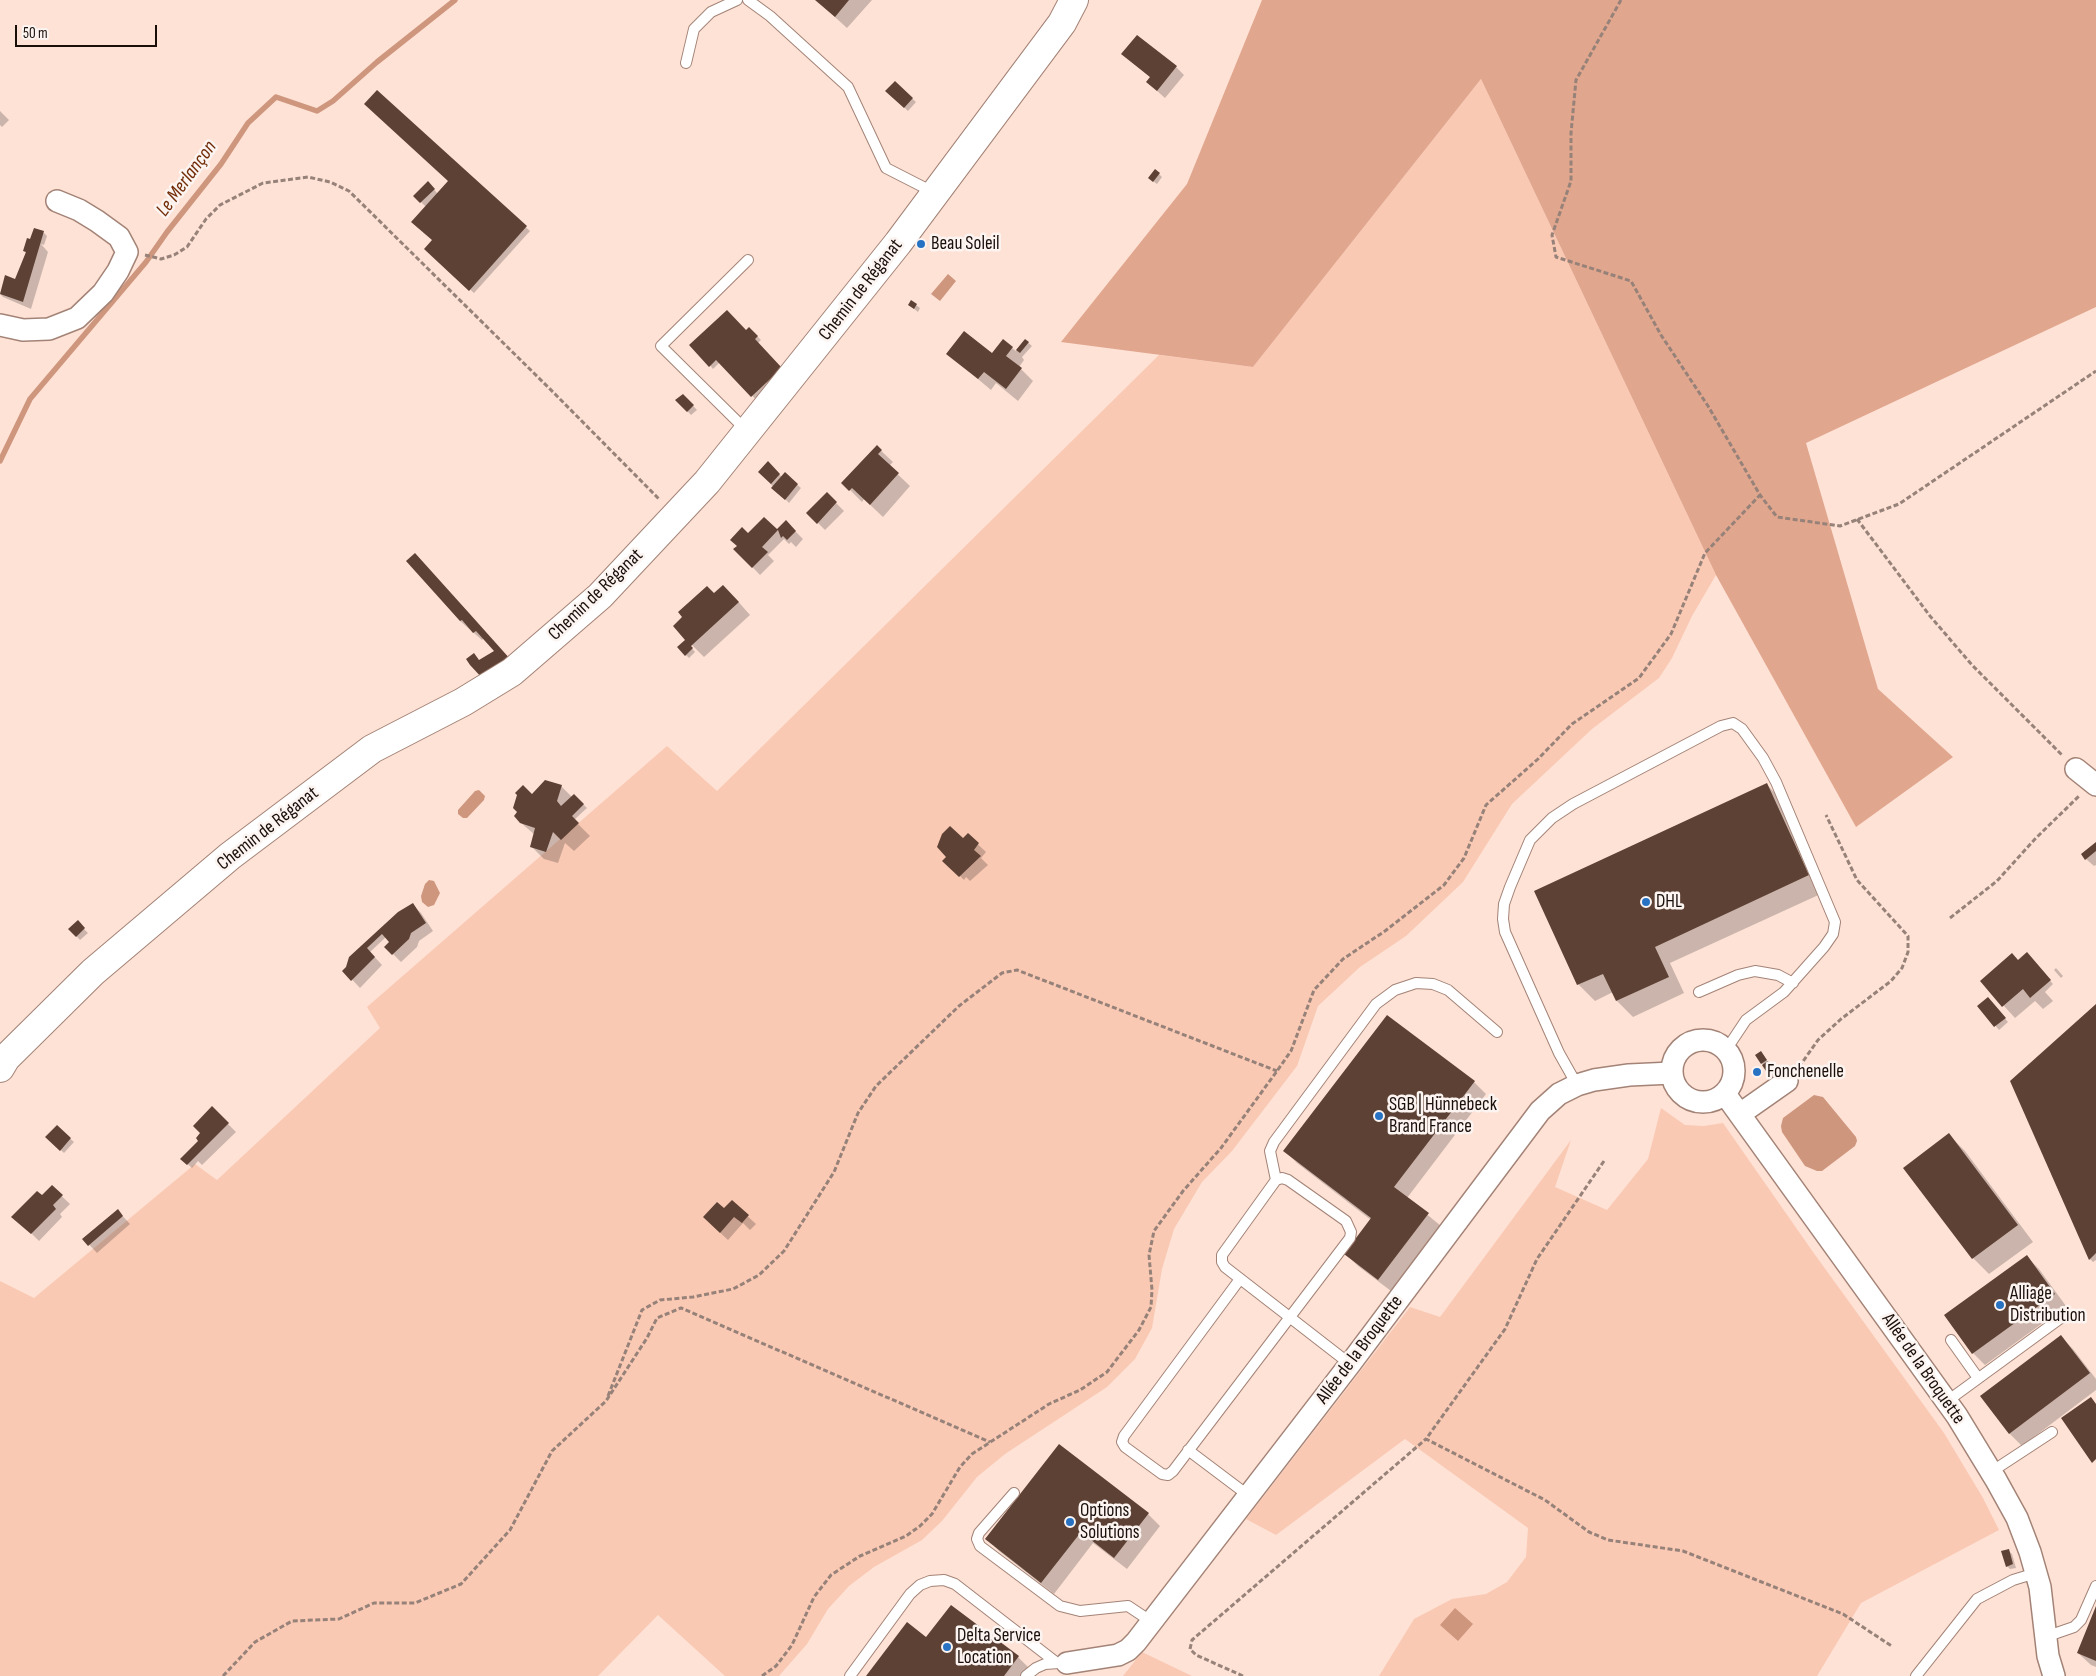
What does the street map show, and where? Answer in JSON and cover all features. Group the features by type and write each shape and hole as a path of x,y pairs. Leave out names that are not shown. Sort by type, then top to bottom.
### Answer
{"street":[{"name":"Chemin de Réganat","path":"0,1068 6,1058 93,972 230,856 372,749 463,702 512,672 600,596 707,482 898,243 1062,23 1074,0"},
{"path":"0,325 23,330 49,329 78,318 103,292 118,272 127,252 119,237 79,210 57,201"},
{"path":"2076,769 2095,784"},
{"path":"1707,1040 1717,1043 1726,1050 1732,1058 1734,1077 1731,1086 1724,1094 1707,1102 1698,1102 1680,1092 1674,1084 1672,1073 1673,1062 1678,1052 1686,1045 1696,1041 1707,1040"},
{"name":"Allée de la Broquette","path":"1062,1663 1118,1656 1136,1642 1350,1364 1540,1111 1559,1094 1577,1086 1614,1077 1672,1073"},
{"path":"1740,1114 1787,1081"},
{"name":"Allée de la Broquette","path":"1724,1094 1946,1402 1991,1472 2017,1518 2036,1573 2040,1587 2048,1656 2054,1676"}],"lane":[{"path":"686,63 694,29 712,12 737,0"},
{"path":"748,0 770,16 848,87 886,168 935,194"},
{"path":"747,432 661,346 748,260"},
{"path":"1577,1086 1505,932 1503,919 1504,904 1530,840 1552,818 1573,804 1721,726 1733,723 1742,729 1764,758 1835,922 1832,934 1824,948 1793,983 1772,1002 1746,1020 1726,1050"},
{"path":"1699,992 1738,975 1755,971 1778,975 1793,983"},
{"path":"1276,1180 1270,1151 1274,1142 1376,1004 1395,990 1416,983 1432,984 1448,990 1497,1032"},
{"path":"1240,1279 1124,1436 1122,1442 1124,1447 1162,1474 1173,1472 1188,1450 1289,1318 1350,1238 1351,1232 1346,1221 1288,1180 1282,1178 1276,1180 1222,1255 1222,1262 1225,1267 1240,1279 1289,1318 1350,1364"},
{"path":"1946,1402 2065,1315"},
{"path":"1952,1340 1978,1378"},
{"path":"1991,1472 2052,1432"},
{"path":"1188,1450 1249,1496"},
{"path":"1014,1493 979,1534 977,1539 980,1546 1060,1606 1080,1611 1128,1606 1152,1622"},
{"path":"1916,1676 1977,1599 2013,1580 2036,1573"},
{"path":"850,1676 910,1594 930,1581 944,1580 955,1584 1062,1663"},
{"path":"2045,1636 2074,1627 2081,1620 2096,1586"},
{"path":"1026,1676 1045,1664 1062,1663"}],"path":[{"path":"1621,0 1576,80 1571,133 1571,181 1552,235 1556,257 1631,281 1661,334 1708,406 1760,495 1777,517 1840,526 1899,504 1976,454 2096,371"},
{"path":"142,254 161,259 174,255 187,247 206,219 220,205 263,183 308,177 330,182 349,191 676,516"},
{"path":"762,1676 776,1666 792,1644 814,1597 831,1575 860,1556 906,1536 920,1526 932,1514 960,1467 972,1454 1049,1404 1080,1390 1107,1372 1139,1330 1151,1307 1152,1290 1149,1255 1154,1231 1183,1191 1221,1148 1291,1051 1314,990 1343,959 1385,931 1444,885 1464,858 1486,805 1538,759 1572,724 1639,678 1671,634 1705,553 1760,495"},
{"path":"1857,520 1930,616 1972,665 2076,769"},
{"path":"1950,918 1997,881 2035,839 2095,784"},
{"path":"1787,1081 1818,1040 1841,1019 1891,981 1902,968 1908,952 1908,936 1857,880 1826,815"},
{"path":"606,1401 642,1310 660,1300 693,1297 733,1289 765,1269 784,1251 834,1172 858,1114 876,1086 959,1006 1002,973 1017,970 1277,1071"},
{"path":"1243,1676 1196,1656 1190,1648 1192,1640 1426,1440 1505,1329 1536,1259 1604,1161"},
{"path":"223,1676 255,1642 292,1621 339,1619 374,1602 415,1603 461,1584 510,1530 552,1451 606,1401 647,1338 657,1318 681,1308 990,1442"},
{"path":"1426,1440 1545,1500 1589,1532 1608,1540 1683,1551 1843,1614 1893,1647"}],"shaded area":[{"path":"1262,0 2096,0 2096,307 1806,443 1878,689 1953,757 1856,827 1716,575 1481,79 1253,367 1061,342 1187,184"},
{"path":"1481,79 1716,575 1692,616 1672,658 1659,678 1592,729 1512,804 1463,882 1406,936 1360,967 1318,1006 1297,1066 1232,1151 1202,1182 1174,1229 1162,1269 1152,1328 1135,1359 1107,1387 1005,1454 977,1477 942,1521 922,1540 874,1567 849,1586 828,1609 807,1644 779,1676 725,1676 658,1615 598,1676 0,1676 0,1281 34,1298 195,1164 217,1180 380,1028 367,1007 667,746 717,791 1159,355 1253,367"},
{"path":"948,274 956,281 940,301 931,294"},
{"path":"479,790 485,796 484,800 467,818 463,818 458,814 458,810 475,791"},
{"path":"429,880 434,881 440,893 434,905 428,907 422,902 421,896 425,884"},
{"path":"1814,1095 1823,1097 1856,1137 1857,1141 1855,1146 1822,1171 1805,1166 1782,1132 1781,1126 1783,1118"},
{"path":"1661,1108 1685,1125 1704,1126 1723,1123 1813,1252 1944,1433 1983,1498 1999,1530 1861,1603 1817,1676 1379,1676 1414,1619 1452,1599 1486,1594 1507,1582 1526,1557 1528,1528 1405,1439 1276,1535 1246,1519 1410,1307 1440,1317 1571,1140 1555,1187 1607,1210 1648,1159"},
{"path":"1455,1608 1473,1624 1458,1641 1440,1625"},
{"path":"1142,1652 1192,1676 1123,1676"}],"building":[{"path":"815,0 849,0 835,17"},
{"path":"1137,35 1177,66 1157,91 1146,82 1150,77 1121,54"},
{"path":"895,81 913,98 904,108 885,91"},
{"path":"377,90 527,226 469,291 424,249 432,240 411,222 448,181 364,104"},
{"path":"1155,169 1160,173 1153,182 1148,178"},
{"path":"428,181 435,189 420,203 413,196"},
{"path":"34,228 44,231 23,302 0,294 5,275 15,279 26,252 23,251 27,238 30,239"},
{"path":"911,300 917,304 914,309 908,305"},
{"path":"727,310 746,330 749,327 758,336 755,339 782,368 751,397 716,360 709,367 689,345"},
{"path":"964,331 992,353 1003,339 1013,347 1006,356 1022,368 1006,389 984,372 978,379 946,354"},
{"path":"1025,339 1029,342 1020,353 1016,350"},
{"path":"683,394 694,405 687,412 675,400"},
{"path":"877,445 882,450 878,454 899,473 870,505 852,488 849,491 841,483"},
{"path":"768,461 780,474 771,484 758,472"},
{"path":"785,472 798,484 785,500 771,488"},
{"path":"827,492 837,502 817,524 806,513"},
{"path":"764,517 777,529 786,520 796,531 787,540 783,536 781,538 778,530 762,547 768,552 752,568 733,549 737,546 730,540 742,527 748,533"},
{"path":"415,553 511,660 483,679 470,665 466,659 474,653 479,660 494,651 476,631 473,633 462,620 460,621 406,561"},
{"path":"723,585 739,602 691,646 693,648 685,656 677,647 685,640 673,626 682,617 678,612 707,586 714,593"},
{"path":"545,780 562,785 557,801 561,806 574,794 584,804 572,816 579,823 561,840 553,832 546,852 530,847 535,828 520,823 514,816 517,812 513,808 517,795 515,793 523,785 532,794"},
{"name":"DHL","path":"1767,783 1809,875 1655,947 1669,977 1616,1001 1603,974 1577,985 1534,891"},
{"path":"950,826 963,838 968,833 979,843 974,850 981,856 959,877 942,861 946,857 937,847 942,834"},
{"path":"2096,842 2096,851 2085,860 2081,854"},
{"path":"413,903 426,923 411,933 409,939 392,955 384,947 389,942 382,934 367,948 375,957 351,981 342,971 346,967 349,957 398,912"},
{"path":"78,920 85,928 76,937 68,929"},
{"path":"2027,952 2051,980 2030,998 2023,989 2002,1007 1980,981 2012,953 2018,960"},
{"path":"1988,997 2006,1018 1994,1027 1977,1006"},
{"path":"2096,1004 2096,1253 2089,1260 2010,1081"},
{"name":"SGB | Hünnebeck Brand France","path":"1387,1015 1475,1081 1394,1187 1429,1213 1378,1280 1344,1254 1371,1218 1283,1151"},
{"path":"1761,1051 1767,1060 1761,1064 1755,1055"},
{"path":"1768,1061 1774,1070 1768,1074 1762,1065"},
{"path":"212,1106 229,1123 187,1165 180,1159 198,1141 196,1138 200,1133 193,1126"},
{"path":"57,1125 71,1138 60,1151 45,1137"},
{"path":"1949,1133 2018,1225 1972,1259 1903,1168"},
{"path":"52,1185 63,1195 53,1205 56,1209 31,1234 11,1217 37,1191 42,1195"},
{"path":"732,1200 749,1215 742,1223 734,1217 720,1233 703,1217 717,1202 724,1208"},
{"path":"118,1209 123,1216 88,1246 82,1239"},
{"name":"Alliage Distribution","path":"2027,1255 2055,1294 1972,1354 1944,1315"},
{"path":"2061,1335 2090,1373 2009,1434 1980,1396"},
{"path":"2091,1397 2096,1404 2096,1459 2092,1463 2061,1418"},
{"name":"Options Solutions","path":"1059,1444 1149,1513 1114,1558 1081,1532 1041,1583 985,1539"},
{"path":"2009,1549 2013,1564 2006,1567 2001,1551"},
{"name":"Delta Service Location","path":"951,1605 1019,1656 1004,1676 866,1676 907,1622 926,1637"},
{"path":"2096,1606 2096,1661 2077,1653"}],"waterway":[{"name":"Le Merlançon","path":"0,461 30,399 146,262 167,232 221,164 248,123 276,97 317,111 333,101 377,62 455,0"}],"place":[{"name":"Beau Soleil","path":"921,244"},
{"name":"DHL","path":"1646,902"},
{"name":"Fonchenelle","path":"1757,1072"},
{"name":"SGB | Hünnebeck Brand France","path":"1379,1116"},
{"name":"Alliage Distribution","path":"2000,1305"},
{"name":"Options Solutions","path":"1070,1522"},
{"name":"Delta Service Location","path":"947,1647"}]}
